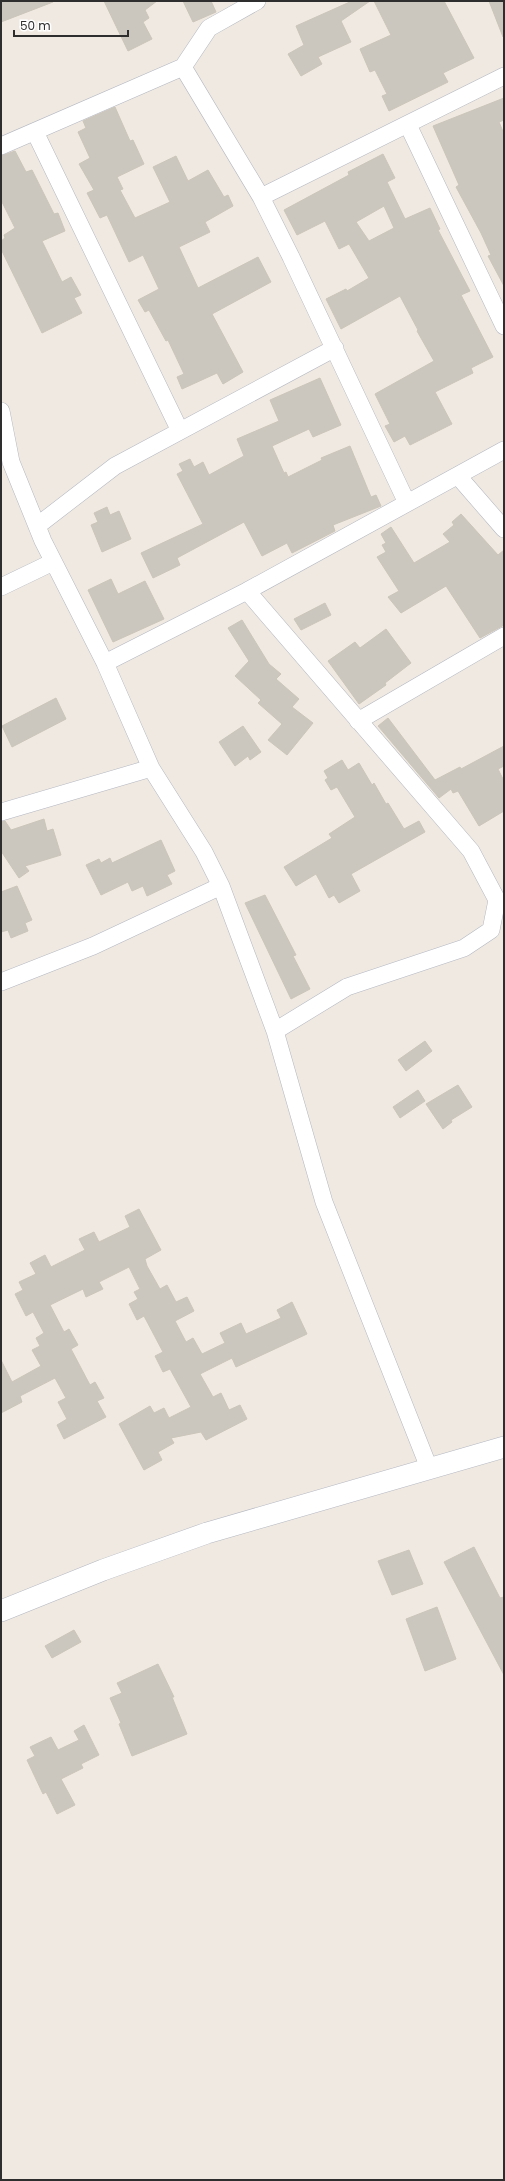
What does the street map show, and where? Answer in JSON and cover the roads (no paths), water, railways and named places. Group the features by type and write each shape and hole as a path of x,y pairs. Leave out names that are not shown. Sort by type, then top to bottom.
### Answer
{"street":[{"path":"1,146 183,67 209,28 258,1"},
{"path":"183,67 260,197 335,348 407,503"},
{"path":"260,197 408,125 504,76"},
{"path":"408,125 504,326"},
{"path":"35,132 180,431"},
{"path":"37,526 115,466 335,348"},
{"path":"1,411 6,465 105,663 151,768 204,852 221,886 274,1032 324,1202 430,1468"},
{"path":"105,663 247,591 504,450"},
{"path":"458,476 504,529"},
{"path":"1,587 54,562"},
{"path":"247,591 471,851 497,900 491,930 464,948 347,987 274,1032"},
{"path":"358,720 504,636"},
{"path":"1,812 151,768"},
{"path":"1,982 94,946 221,886"},
{"path":"1,1611 110,1568 207,1533 504,1447"}]}
